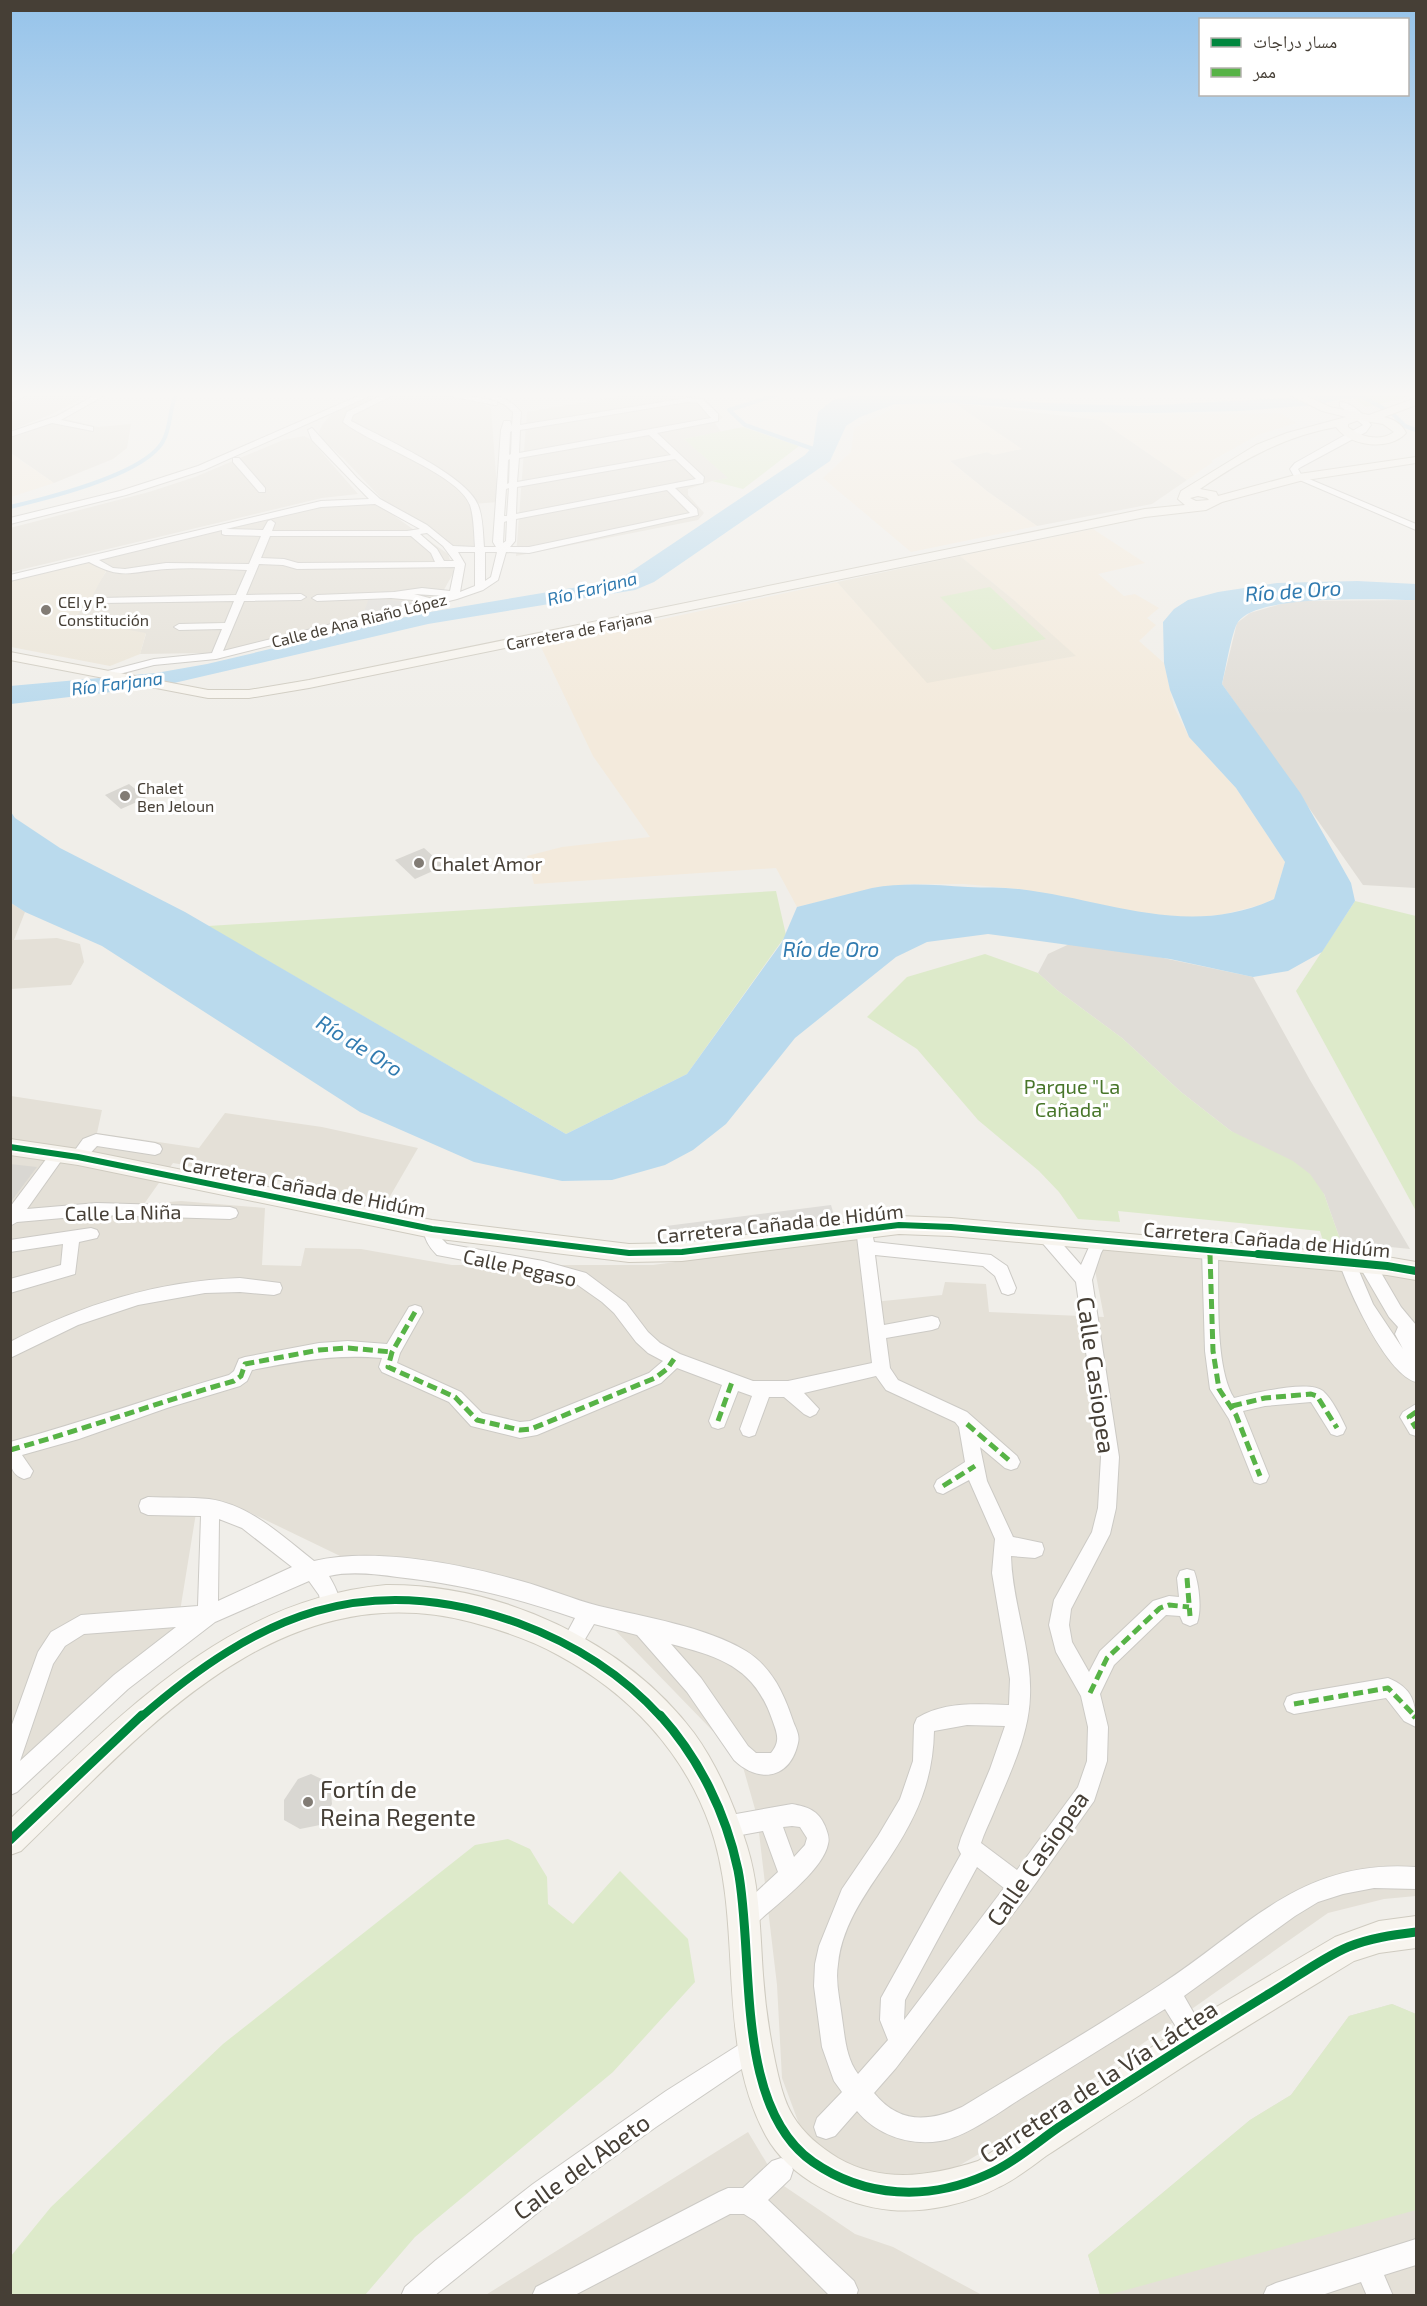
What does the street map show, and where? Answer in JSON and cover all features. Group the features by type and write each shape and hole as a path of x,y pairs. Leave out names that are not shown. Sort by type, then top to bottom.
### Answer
{"main road":[{"name":"Carretera de Farjana","path":"1145,513 1171,502"},
{"name":"Carretera de Farjana","path":"10,656 174,689 229,695 309,684 1199,502"},
{"name":"Carretera Cañada de Hidúm","path":"10,1147 68,1155 432,1229 629,1253 865,1238 899,1226 951,1227 1357,1263 1416,1271"},
{"name":"Carretera de la Vía Láctea","path":"10,1840 132,1726 198,1671 258,1634 292,1619 366,1601 404,1598 450,1604 511,1619 571,1644 602,1664 639,1695 676,1733 705,1779 734,1855 745,1918 751,2018 766,2097 785,2135 811,2162 847,2183 877,2193 915,2194 948,2189 987,2175 1196,2038 1346,1947 1379,1937 1416,1932"}],"street":[{"path":"10,521 89,502"},
{"path":"10,526 105,502"},
{"path":"10,578 274,514 336,502 351,502"},
{"name":"Calle de Ana Riaño López","path":"108,676 154,662 216,656 454,597 460,564 450,549 428,530 377,502"},
{"path":"103,600 301,597 304,593 312,592 318,594 317,598 436,591 447,592 454,597 490,583 497,575 502,550 498,542 499,520 483,502"},
{"path":"480,588 480,548 489,502"},
{"path":"502,550 510,544 513,502"},
{"path":"499,520 602,502"},
{"path":"450,549 529,550 694,515 694,511 684,502"},
{"path":"1354,502 1416,528"},
{"path":"216,656 274,514"},
{"path":"327,535 331,525"},
{"path":"201,532 327,535 414,534 428,530"},
{"path":"414,534 436,553 440,558 440,565"},
{"path":"348,566 352,554"},
{"path":"91,559 111,570 125,572 166,566 255,564 286,558 297,566 460,564"},
{"path":"394,595 398,598 424,597 432,602"},
{"path":"179,627 228,626"},
{"path":"13,1218 68,1155 88,1143 96,1140 155,1149"},
{"name":"Calle La Niña","path":"13,1218 97,1209 231,1213"},
{"name":"Calle Pegaso","path":"432,1229 432,1237 436,1245 443,1250 543,1268 580,1278 620,1308 642,1337 674,1359 732,1382 762,1390 788,1389 881,1368"},
{"path":"10,1246 91,1234"},
{"name":"Calle Casiopea","path":"1046,1235 1084,1280"},
{"path":"10,1286 69,1269 72,1237"},
{"path":"1008,1288 1003,1272 996,1265 985,1260 865,1238 881,1368 885,1377 892,1385 961,1417 1011,1462"},
{"name":"Calle Casiopea","path":"826,2127 866,2101 901,2042 1057,1837 1086,1793 1097,1761 1098,1727 1090,1693 1063,1645 1059,1625 1061,1608 1101,1534 1110,1483 1110,1457 1084,1280 1093,1252 1100,1240"},
{"path":"1210,1250 1213,1351 1219,1389 1232,1406 1260,1476"},
{"path":"1357,1263 1412,1332 1403,1334 1416,1356"},
{"path":"1357,1263 1358,1296 1378,1330 1416,1375"},
{"path":"10,1351 68,1322 146,1296 215,1284 245,1284 274,1288"},
{"path":"415,1312 392,1352 388,1365 391,1369 455,1396 477,1420 520,1430 531,1429 655,1378 667,1369 674,1359"},
{"path":"877,1333 932,1323"},
{"path":"24,1471 10,1451 98,1426 167,1400 234,1381 241,1376 245,1364 329,1349 348,1348 392,1352"},
{"path":"718,1421 732,1382"},
{"path":"788,1389 810,1409"},
{"path":"749,1429 762,1390"},
{"path":"1232,1406 1265,1398 1311,1394 1317,1396 1337,1428"},
{"path":"1416,1412 1408,1417 1416,1428"},
{"path":"967,1424 978,1481 1004,1539 1009,1547 1035,1549"},
{"path":"943,1486 975,1466"},
{"path":"148,1506 210,1508 235,1515 249,1522 319,1577 328,1593 331,1608"},
{"path":"208,1615 210,1508"},
{"path":"1004,1539 1001,1547 1001,1570 1017,1651 1020,1697 1004,1761 969,1846 973,1853 1020,1886"},
{"path":"10,1785 121,1682 208,1615 311,1570 337,1565 381,1566 452,1574 521,1590 589,1613 644,1627 718,1647 741,1659 760,1676 776,1699 789,1738 786,1752 777,1762 758,1764 741,1753 694,1685 644,1627"},
{"path":"1090,1693 1107,1658 1156,1611 1169,1605 1190,1611 1187,1578"},
{"path":"571,1644 589,1613"},
{"path":"10,1761 45,1659 58,1639 81,1625 208,1615"},
{"path":"1294,1704 1388,1688 1393,1690 1404,1708 1416,1717"},
{"path":"1016,1716 986,1714 958,1716 928,1721 924,1725 922,1730 923,1761 909,1804 886,1844 850,1897 834,1936 826,1964 826,1986 834,2047 842,2073 866,2101 897,2126 914,2131 942,2129 971,2116 1169,1993 1287,1908 1313,1893 1343,1883 1374,1877 1416,1878"},
{"path":"725,1827 792,1815 806,1817 816,1829 818,1844 809,1857 745,1918"},
{"path":"771,1818 773,1838 791,1873"},
{"path":"901,2042 892,2020 893,1998 973,1853"},
{"path":"1169,1993 1196,2038"},
{"name":"Calle del Abeto","path":"414,2295 452,2263 645,2118 756,2046"},
{"path":"748,2201 781,2170"},
{"path":"545,2295 729,2201 748,2201 764,2212 844,2293"},
{"path":"1276,2295 1416,2252"},
{"path":"1368,2267 1380,2295"}],"shaded area":[{"path":"112,502 307,502 11,572 10,528"},
{"path":"369,502 379,505 448,554 454,572 441,595 226,651 206,653 140,654 146,634 73,620 106,572 105,567 94,561 325,505"},
{"path":"386,502 498,502 473,504 478,547 452,548"},
{"path":"520,502 694,502 704,513 698,520 516,556"},
{"path":"851,502 1002,502 1037,526 911,552"},
{"path":"1002,502 1155,502 1152,504 1037,526"},
{"path":"1093,529 1145,563 1098,574 1124,596 1135,594 1159,608 1147,618 1156,625 1139,641 1164,663 1174,707 1189,737 1236,788 1285,862 1274,899 1221,915 1184,918 1129,911 1019,889 964,884 910,884 874,888 797,907 776,868 534,884 527,856 562,847 650,837 593,756 540,645 837,582 927,682 1075,656 1015,601 960,556"},
{"path":"960,556 1015,601 1076,656 927,683 837,582"},
{"name":"CEI y P. Constitución","path":"94,561 106,571 90,600 73,620 146,633 140,654 110,666 11,647 10,581"},
{"path":"369,598 422,603 362,617"},
{"path":"1416,600 1416,888 1363,885 1222,684 1237,623 1250,613 1291,601"},
{"path":"11,903 25,912 14,940 57,938 80,944 84,962 71,985 11,989"},
{"path":"1078,940 1253,977 1310,1080 1410,1249 1341,1242 1324,1194 1231,1131 1181,1092 1122,1038 1057,990 1038,973 1048,954"},
{"path":"11,1096 102,1110 97,1133 199,1148 225,1113 322,1127 418,1148 385,1205 289,1183 173,1163 144,1204 181,1201 265,1208 262,1265 301,1266 305,1248 361,1249 452,1265 653,1265 857,1238 864,1303 942,1295 945,1282 986,1284 989,1312 1104,1317 1090,1244 1326,1264 1416,1277 1416,1896 1384,1899 1328,1913 1020,2130 955,2168 906,2177 865,2171 832,2155 802,2132 782,2078 777,1985 757,1816 741,1760 610,1625 501,1585 367,1569 249,1512 196,1513 175,1642 11,1789 10,1227 29,1216 11,1217"},
{"path":"831,1205 839,1232 670,1253 666,1226"},
{"path":"1392,2004 1416,2014 1416,2295 1100,2295 1088,2255 1250,2120 1291,2095 1349,2016"},
{"path":"748,2132 778,2182 855,2234 893,2247 982,2295 484,2296"}],"green space":[{"path":"990,587 1046,639 993,650 940,597"},
{"path":"776,891 786,935 687,1074 566,1134 208,926"},
{"path":"1355,901 1416,916 1416,1211 1296,991"},
{"name":"Parque \"La Cañada\"","path":"985,954 1038,973 1057,990 1122,1038 1181,1092 1231,1131 1293,1161 1310,1174 1324,1194 1341,1242 1323,1241 1320,1231 1118,1211 1120,1222 1078,1219 1059,1192 1039,1171 978,1120 917,1049 867,1017 907,977"},
{"path":"508,1839 530,1849 547,1877 548,1904 573,1924 620,1871 688,1939 695,1982 613,2072 415,2237 365,2295 11,2295 11,2256 51,2207 223,2044 475,1845"},
{"path":"1392,2004 1416,2014 1416,2210 1108,2295 1100,2295 1088,2255 1250,2120 1291,2095 1349,2016"}],"water":[{"name":"Río Farjana","path":"735,502 771,502 654,582 635,590 428,624 161,686 11,704 10,686 156,673 207,664 418,614 608,582 623,577"},
{"name":"Río de Oro","path":"1357,581 1416,584 1416,600 1349,599 1294,602 1270,606 1250,613 1236,626 1222,684 1301,794 1351,883 1355,901 1322,952 1288,971 1253,977 1170,959 988,934 927,942 896,957 795,1038 726,1124 693,1150 665,1165 612,1180 562,1181 474,1162 360,1112 102,946 25,912 11,903 11,812 15,818 60,848 185,912 566,1134 687,1074 782,942 797,907 872,888 908,885 1019,889 1146,913 1178,916 1210,916 1242,910 1274,899 1285,862 1236,788 1189,737 1170,690 1164,663 1163,622 1174,609 1188,600 1218,592 1277,583"}],"building":[{"name":"Chalet Ben Jeloun","path":"129,784 146,798 121,809 105,795"},
{"name":"Chalet Amor","path":"424,848 444,866 415,879 395,860"},
{"path":"10,1164 37,1167 10,1203"},
{"name":"Fortín de Reina Regente","path":"311,1774 330,1783 332,1804 320,1825 300,1829 284,1820 284,1800 298,1779"}],"waterway":[{"path":"10,507 32,502"}],"marked path":[{"path":"1210,1250 1213,1351 1219,1389 1236,1415 1260,1476"},
{"path":"415,1312 392,1352 388,1367 455,1397 477,1420 520,1430 531,1429 655,1378 667,1369 674,1359"},
{"path":"10,1450 79,1431 167,1400 234,1381 241,1376 245,1364 319,1350 348,1348 392,1352"},
{"path":"718,1421 732,1382"},
{"path":"1232,1406 1265,1398 1311,1394 1317,1396 1337,1428"},
{"path":"1416,1412 1409,1417 1416,1428"},
{"path":"967,1424 1011,1462"},
{"path":"943,1486 975,1466"},
{"path":"1187,1578 1190,1616"},
{"path":"1090,1693 1107,1658 1160,1608 1169,1605 1189,1607"},
{"path":"1294,1704 1388,1688 1416,1717"}],"cycle path":[{"path":"10,1147 78,1157 432,1229 629,1253 682,1252 899,1225 951,1227 1387,1266 1416,1271"},
{"path":"10,1840 97,1756 192,1675 225,1652 293,1619 349,1603 405,1598 467,1608 533,1628 585,1654 609,1671 654,1709 685,1744 715,1801 732,1847 741,1889 752,2025 764,2086 776,2120 794,2146 817,2165 849,2182 888,2193 926,2192 987,2175 1196,2038 1346,1948 1379,1937 1416,1932"}],"place":[{"name":"CEI y P. Constitución","path":"46,610"},
{"name":"Chalet Ben Jeloun","path":"125,796"},
{"name":"Chalet Amor","path":"419,863"},
{"name":"Fortín de Reina Regente","path":"308,1802"}]}
